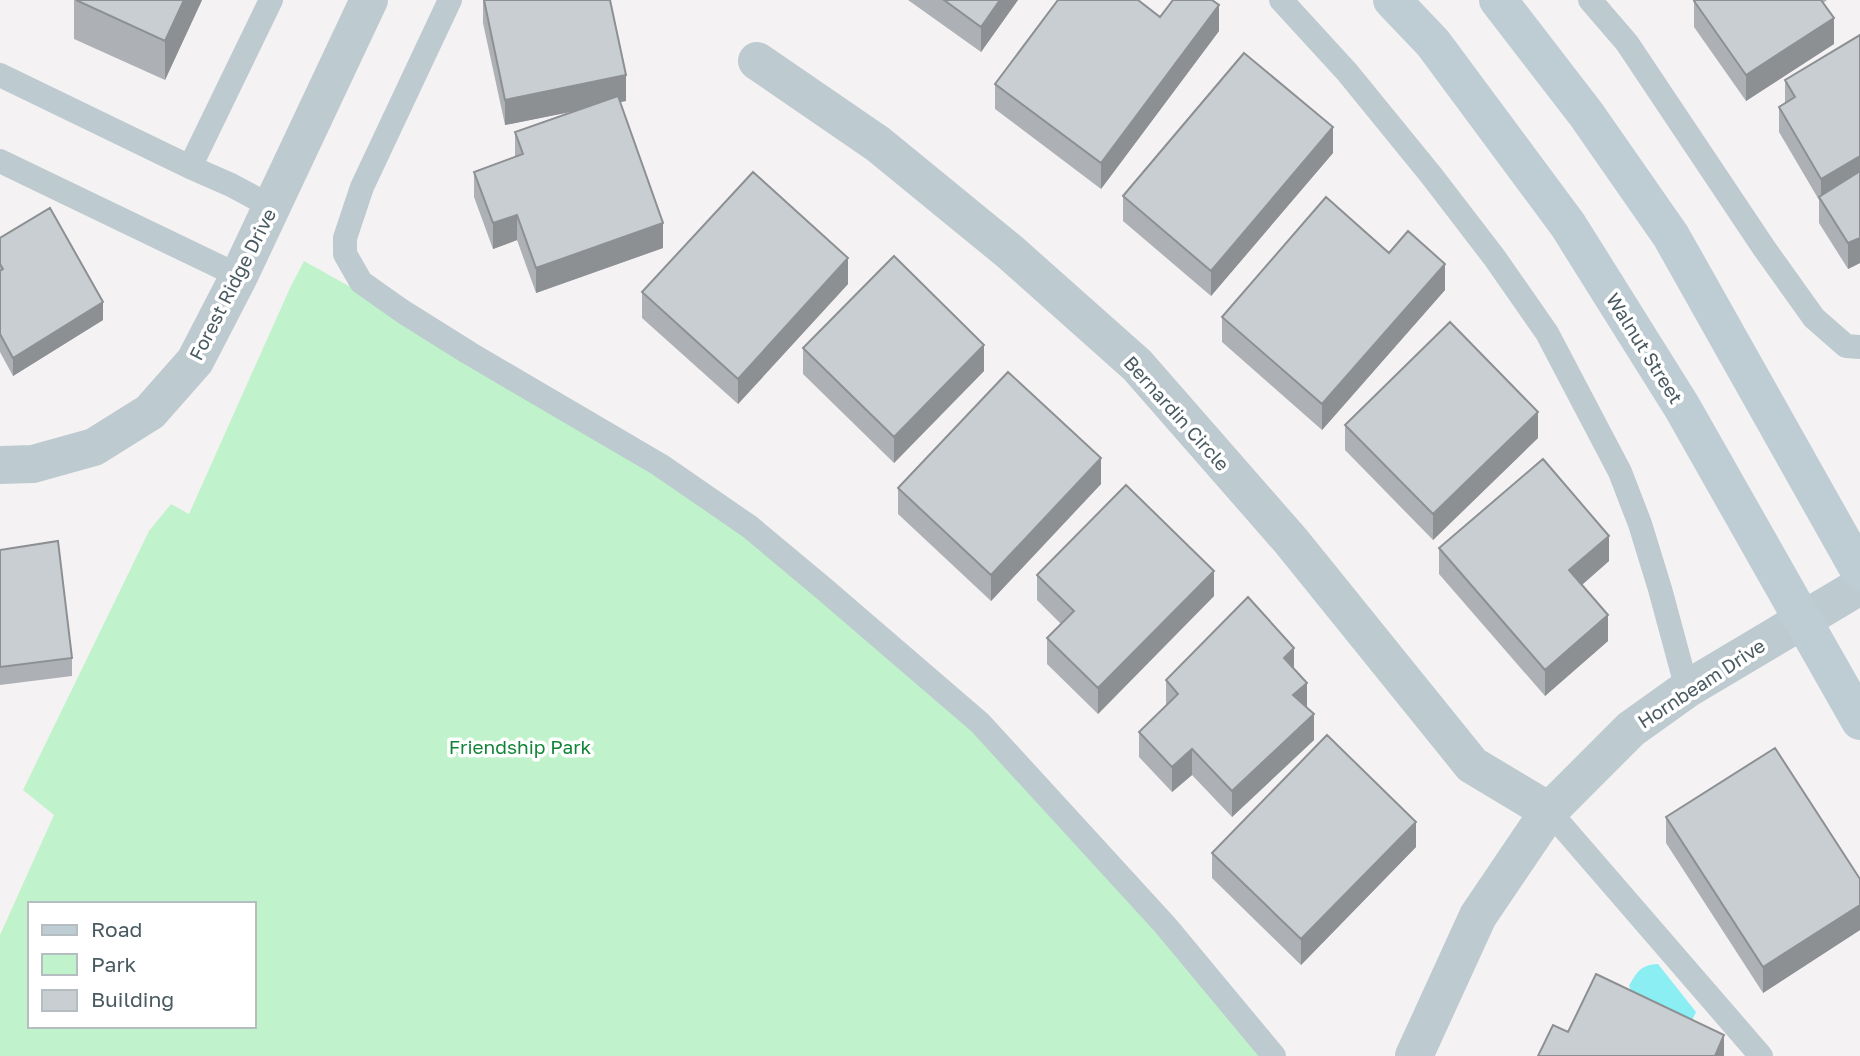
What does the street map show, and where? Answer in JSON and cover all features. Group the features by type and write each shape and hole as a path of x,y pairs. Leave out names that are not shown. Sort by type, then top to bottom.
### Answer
{"main road":[{"name":"Walnut Street","path":"1392,0 1433,43 1568,225 1682,407 1860,721"},
{"path":"1498,0 1587,114 1671,236 1860,572"}],"street":[{"name":"Forest Ridge Drive","path":"0,466 33,464 94,447 150,412 195,361 239,276 369,0"},
{"name":"Bernardin Circle","path":"757,61 878,145 1010,252 1137,365 1291,541 1472,765 1549,811"},
{"name":"Hornbeam Drive","path":"1414,1056 1478,916 1549,811 1631,729 1687,690 1860,586"}],"lane":[{"path":"190,167 271,0"},
{"path":"450,0 362,187 349,225 345,238 345,254 361,282 469,353 660,465 750,527 803,571 981,723 1165,925 1274,1056"},
{"path":"1282,0 1347,72 1432,175 1547,333 1620,472 1640,524 1660,589 1687,690"},
{"path":"1590,0 1627,43 1814,318 1846,346 1860,347"},
{"path":"0,75 272,206"},
{"path":"0,161 239,276"},
{"path":"1549,811 1761,1056"}],"green space":[{"name":"Friendship Park","path":"304,261 469,353 660,465 980,723 1274,1056 0,1056 0,935 54,815 23,790 149,531 171,504 189,514"}],"water":[{"path":"1658,964 1696,1012 1687,1031 1635,998 1629,986 1640,970"}],"building":[{"path":"76,0 184,0 165,41"},
{"path":"484,0 610,0 626,75 505,100"},
{"path":"944,0 1000,0 981,27"},
{"path":"1058,0 1138,0 1160,17 1173,0 1212,0 1219,5 1101,163 995,84"},
{"path":"1821,0 1834,18 1746,75 1694,1"},
{"path":"1860,35 1860,156 1821,179 1779,107 1795,97 1785,80"},
{"path":"1244,53 1333,127 1211,271 1123,196"},
{"path":"618,96 663,223 536,268 517,215 493,223 474,172 523,154 515,132"},
{"path":"1860,171 1860,238 1848,243 1819,197"},
{"path":"753,172 848,258 738,379 642,292"},
{"path":"1326,197 1389,253 1408,231 1445,264 1322,404 1222,317"},
{"path":"50,208 103,302 13,358 0,334 0,271 3,269 0,264 0,238"},
{"path":"894,256 984,345 894,437 803,348"},
{"path":"1450,322 1538,412 1433,514 1345,425"},
{"path":"1008,372 1101,458 991,575 898,488"},
{"path":"1543,459 1609,536 1569,570 1608,615 1545,670 1439,548"},
{"path":"1126,485 1214,571 1098,688 1047,638 1074,611 1037,575"},
{"path":"58,541 72,658 0,667 0,550"},
{"path":"1248,597 1294,648 1284,658 1307,683 1293,695 1314,714 1232,791 1192,749 1172,767 1139,732 1178,694 1166,680"},
{"path":"1327,735 1416,822 1301,939 1212,853"},
{"path":"1775,748 1860,879 1860,905 1763,967 1666,817"},
{"path":"1596,974 1724,1035 1715,1056 1538,1056 1553,1025 1568,1032"}]}
